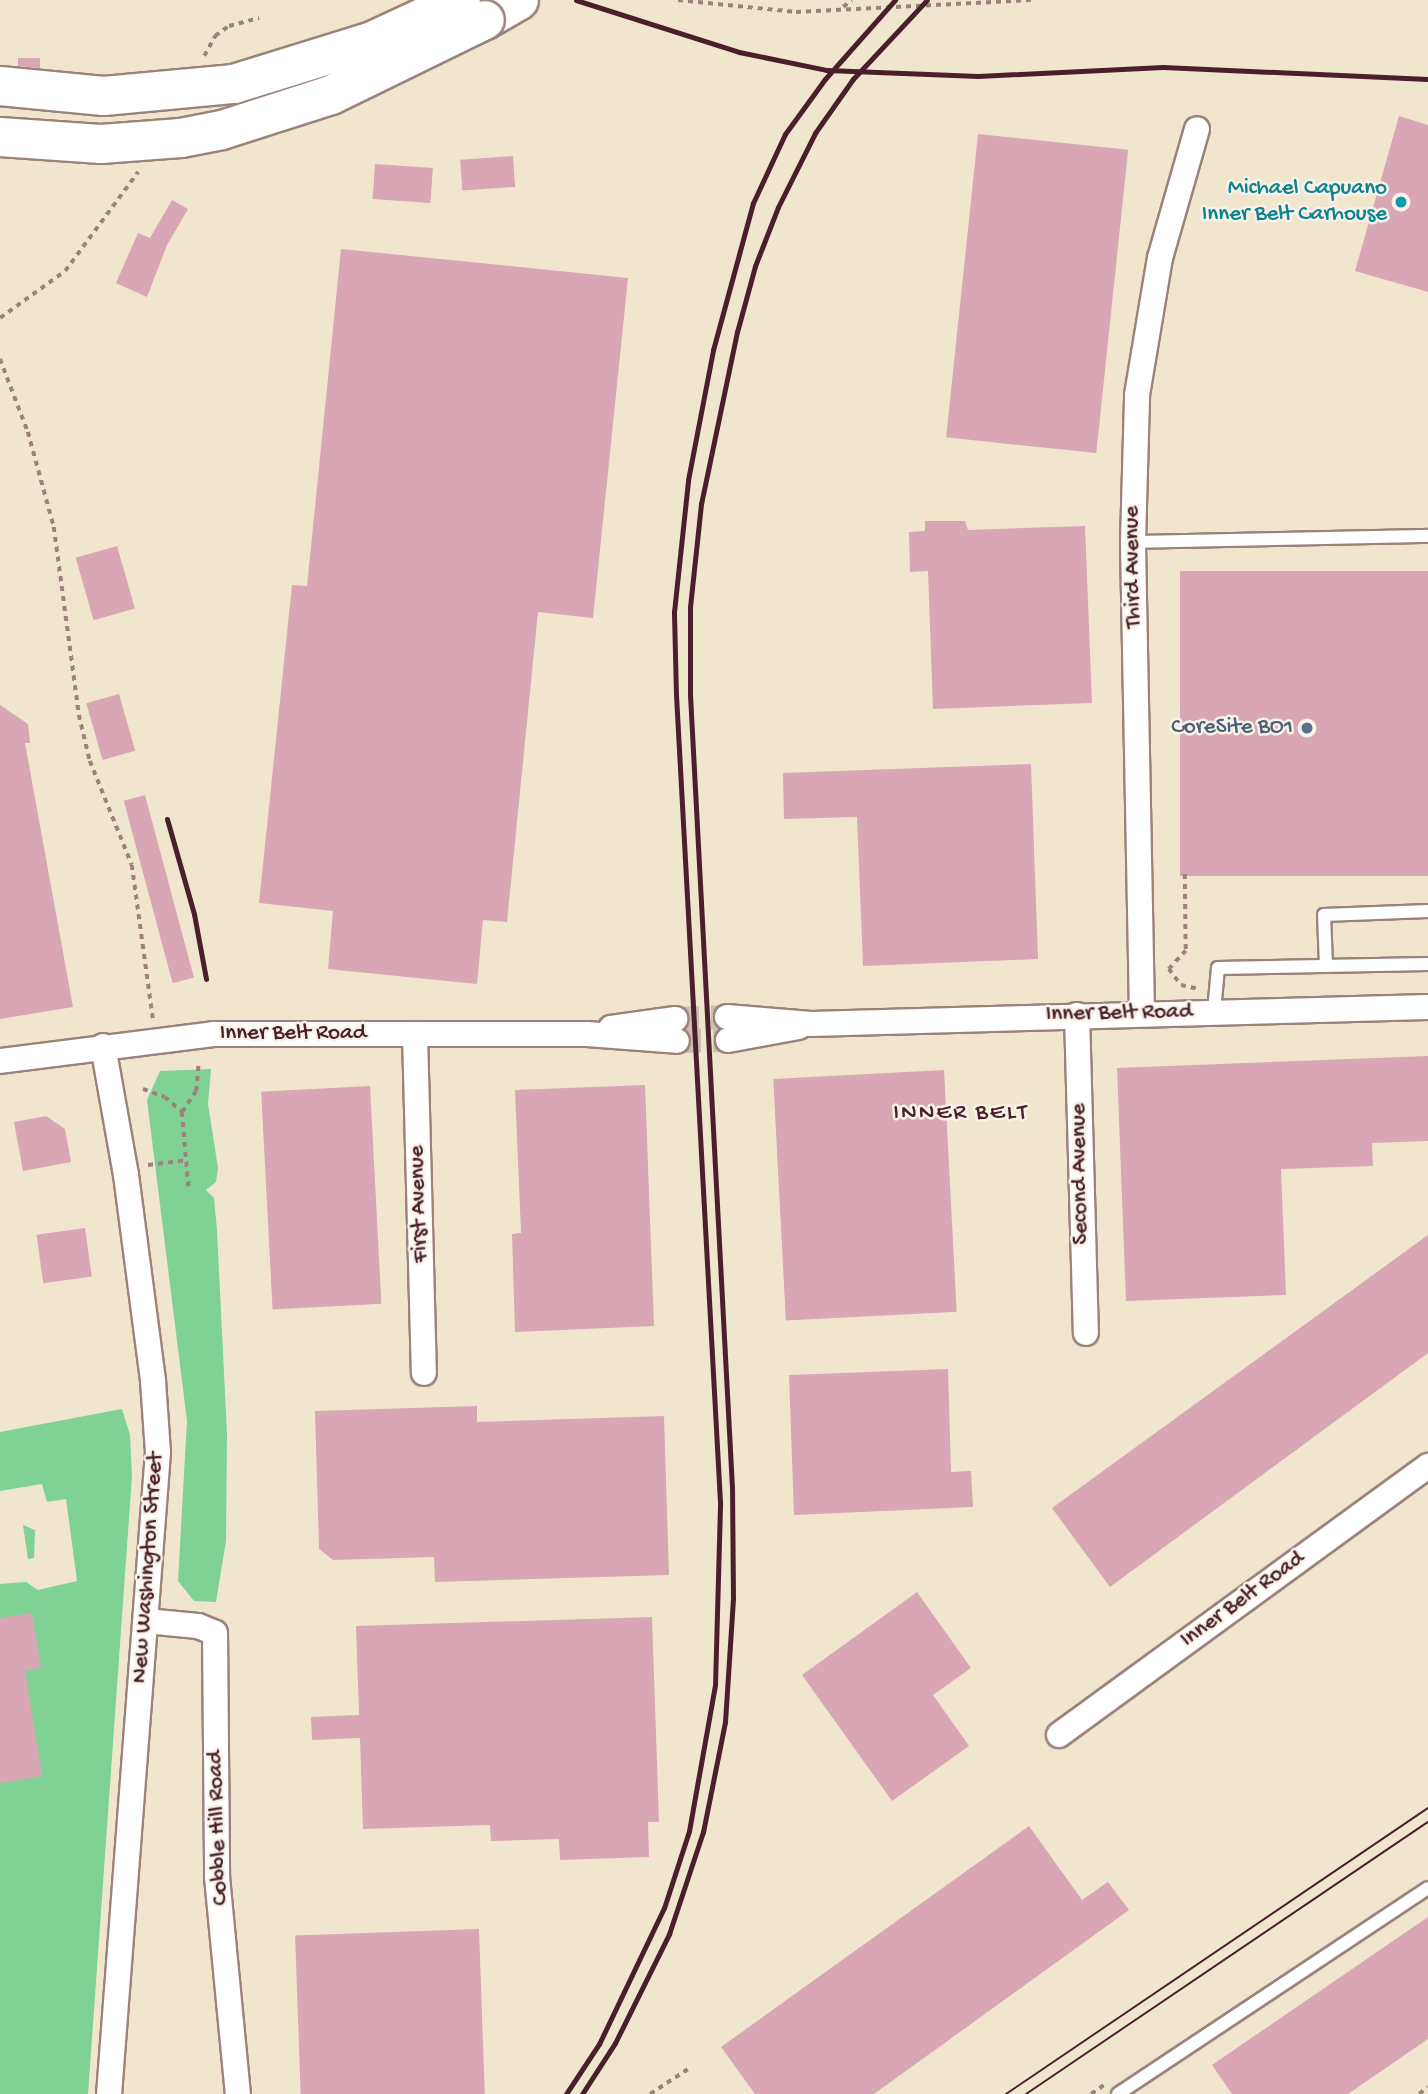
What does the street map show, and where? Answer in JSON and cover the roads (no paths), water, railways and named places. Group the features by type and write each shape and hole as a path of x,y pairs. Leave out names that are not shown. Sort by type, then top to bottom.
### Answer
{"highway":[{"path":"0,86 104,96 234,84 370,42 461,0"},
{"path":"0,137 63,143 142,142 247,123 369,79 519,0"}],"street":[{"name":"Third Avenue","path":"1142,1013 1133,542 1136,407 1148,310 1197,129"},
{"name":"Inner Belt Road","path":"727,1028 1142,1013 1428,1007"},
{"name":"Second Avenue","path":"1077,1015 1086,1334"},
{"name":"Inner Belt Road","path":"0,1061 156,1039 231,1033 587,1034 676,1030"},
{"name":"First Avenue","path":"415,1034 424,1373"},
{"name":"New Washington Street","path":"103,1046 126,1175 157,1416 146,1621 109,2094"},
{"name":"Inner Belt Road","path":"1059,1735 1428,1466"},
{"name":"Cobble Hill Road","path":"146,1621 198,1626 215,1633 217,1877 238,2094"}],"lane":[{"path":"1133,542 1428,536"},
{"path":"1325,966 1324,915 1428,911"},
{"path":"1207,1012 1218,968 1428,964"},
{"path":"1118,2094 1428,1888"}],"tunnel":[{"path":"675,1019 727,1017"},
{"path":"677,1041 728,1040"}],"tram line":[{"path":"1006,2094 1428,1808"},
{"path":"1026,2094 1428,1822"}],"railway":[{"path":"576,0 739,52 827,70 978,76 1163,67 1428,79"},
{"path":"566,2094 599,2044 664,1908 689,1831 715,1685 720,1502 676,695 674,612 688,480 713,350 753,203 785,134 825,79 895,0"},
{"path":"582,2094 615,2043 669,1934 703,1832 725,1722 733,1599 732,1488 690,695 690,607 701,504 737,332 755,266 778,207 815,133 853,79 927,0"},
{"path":"167,819 194,914 206,979"}],"place":[{"name":"Michael Capuano Inner Belt Carhouse","path":"1401,202"},
{"name":"CoreSite BO1","path":"1307,728"}],"district":[{"name":"INNER BELT","path":"961,1114"}]}
